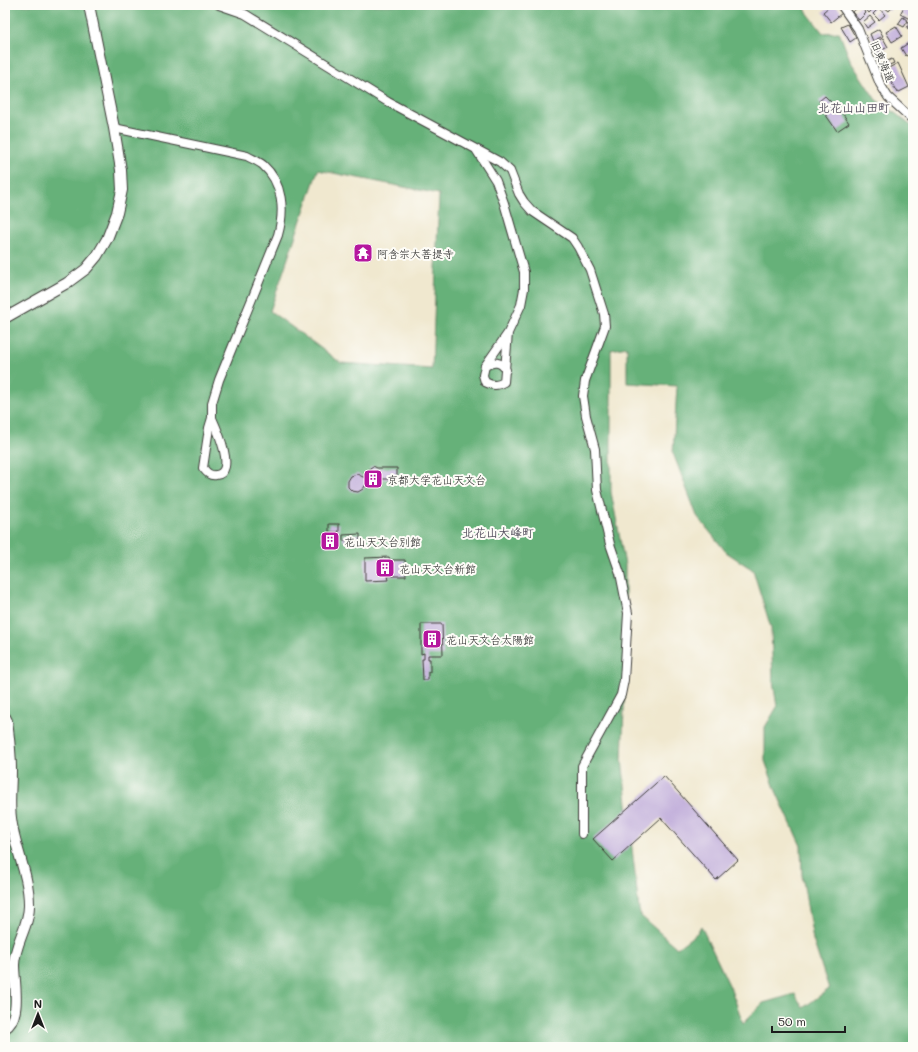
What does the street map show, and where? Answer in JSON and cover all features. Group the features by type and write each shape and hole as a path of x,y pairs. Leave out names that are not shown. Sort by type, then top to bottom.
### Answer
{"street":[{"path":"5,318 67,283 86,270 97,256 107,239 117,213 122,190 121,170 89,5"},
{"path":"219,5 245,14 388,102 476,151 500,162 510,171 524,202 532,211 572,238 590,270 604,314 605,326 585,381 583,396 586,416 595,449 597,490 610,544 620,573 628,613 624,680 621,695 582,766 582,834"},
{"name":"旧東海道","path":"841,5 858,29 874,71 884,91 888,97 913,120"},
{"path":"114,128 246,156 262,165 271,174 279,189 282,206 281,223 278,235 218,380 212,403 212,418 203,468 207,473 219,475 223,472 226,466 223,449 212,418"},
{"path":"476,151 496,181 506,209 524,272 524,288 521,305 508,333 485,366 483,375 485,382 492,385 498,385 504,382 508,333"},
{"path":"485,366 492,362 498,363 503,365 506,370"},
{"path":"5,717 7,721 11,768 10,817 26,877 30,904 29,915 16,950 14,964 16,1009 13,1018 5,1028"}],"green space":[{"path":"5,5 805,5 806,11 823,33 839,32 851,62 876,100 913,127 913,1047 5,1047","holes":["318,170 439,194 432,369 341,363 270,311","627,347 627,383 677,386 673,453 697,516 726,552 753,570 771,628 773,681 777,707 765,727 765,761 776,791 801,846 802,875 813,940 829,989 803,1008 795,994 763,1003 743,1023 731,989 701,926 697,933 677,948 641,916 639,910 622,759 625,684 625,565 611,492 611,350"]}],"building":[{"path":"831,5 836,5 842,13 831,22 823,12"},
{"path":"862,5 877,5 869,13"},
{"path":"894,5 889,11 883,6"},
{"path":"905,5 913,9 913,14 910,19 900,14"},
{"path":"860,6 866,13 859,20 852,12"},
{"path":"879,8 885,15 879,20 873,14"},
{"path":"870,16 875,22 867,28 863,22"},
{"path":"903,17 908,21 904,27 898,24"},
{"path":"910,22 913,24 912,30 907,28"},
{"path":"848,24 856,38 850,42 841,27"},
{"path":"896,26 902,36 892,42 886,32"},
{"path":"879,29 883,36 873,41 870,34"},
{"path":"883,38 888,47 878,52 873,43"},
{"path":"913,40 913,55 912,53 906,56 901,48"},
{"path":"892,59 894,63 885,67 883,63"},
{"path":"898,63 909,87 897,93 885,70"},
{"path":"825,96 833,104 835,102 849,123 837,131 823,111 825,109 819,101"},
{"name":"京都大学花山天文台","path":"373,466 377,468 397,468 397,479 378,479 375,485 365,486 358,492 352,491 348,487 348,481 351,476 357,474 363,477 370,477 370,468"},
{"path":"329,524 339,524 339,532 329,532"},
{"name":"花山天文台別館","path":"328,534 338,534 338,542 332,542 330,546 325,546 323,541"},
{"path":"360,534 360,541 343,541 343,535"},
{"name":"花山天文台新館","path":"389,557 390,560 405,560 406,576 388,576 389,580 365,581 365,558"},
{"name":"花山天文台太陽館","path":"421,624 442,624 443,655 428,655 428,659 430,659 430,672 428,672 428,680 423,680 422,659 424,659 424,653 421,654"},
{"path":"664,776 738,860 716,880 661,818 613,861 593,839"}],"place":[{"name":"阿含宗大菩提寺","path":"363,253"},
{"name":"京都大学花山天文台","path":"373,479"},
{"name":"花山天文台別館","path":"330,541"},
{"name":"花山天文台新館","path":"385,568"},
{"name":"花山天文台太陽館","path":"432,639"}],"district":[{"name":"北花山山田町","path":"854,107"},
{"name":"北花山大峰町","path":"498,532"}]}
